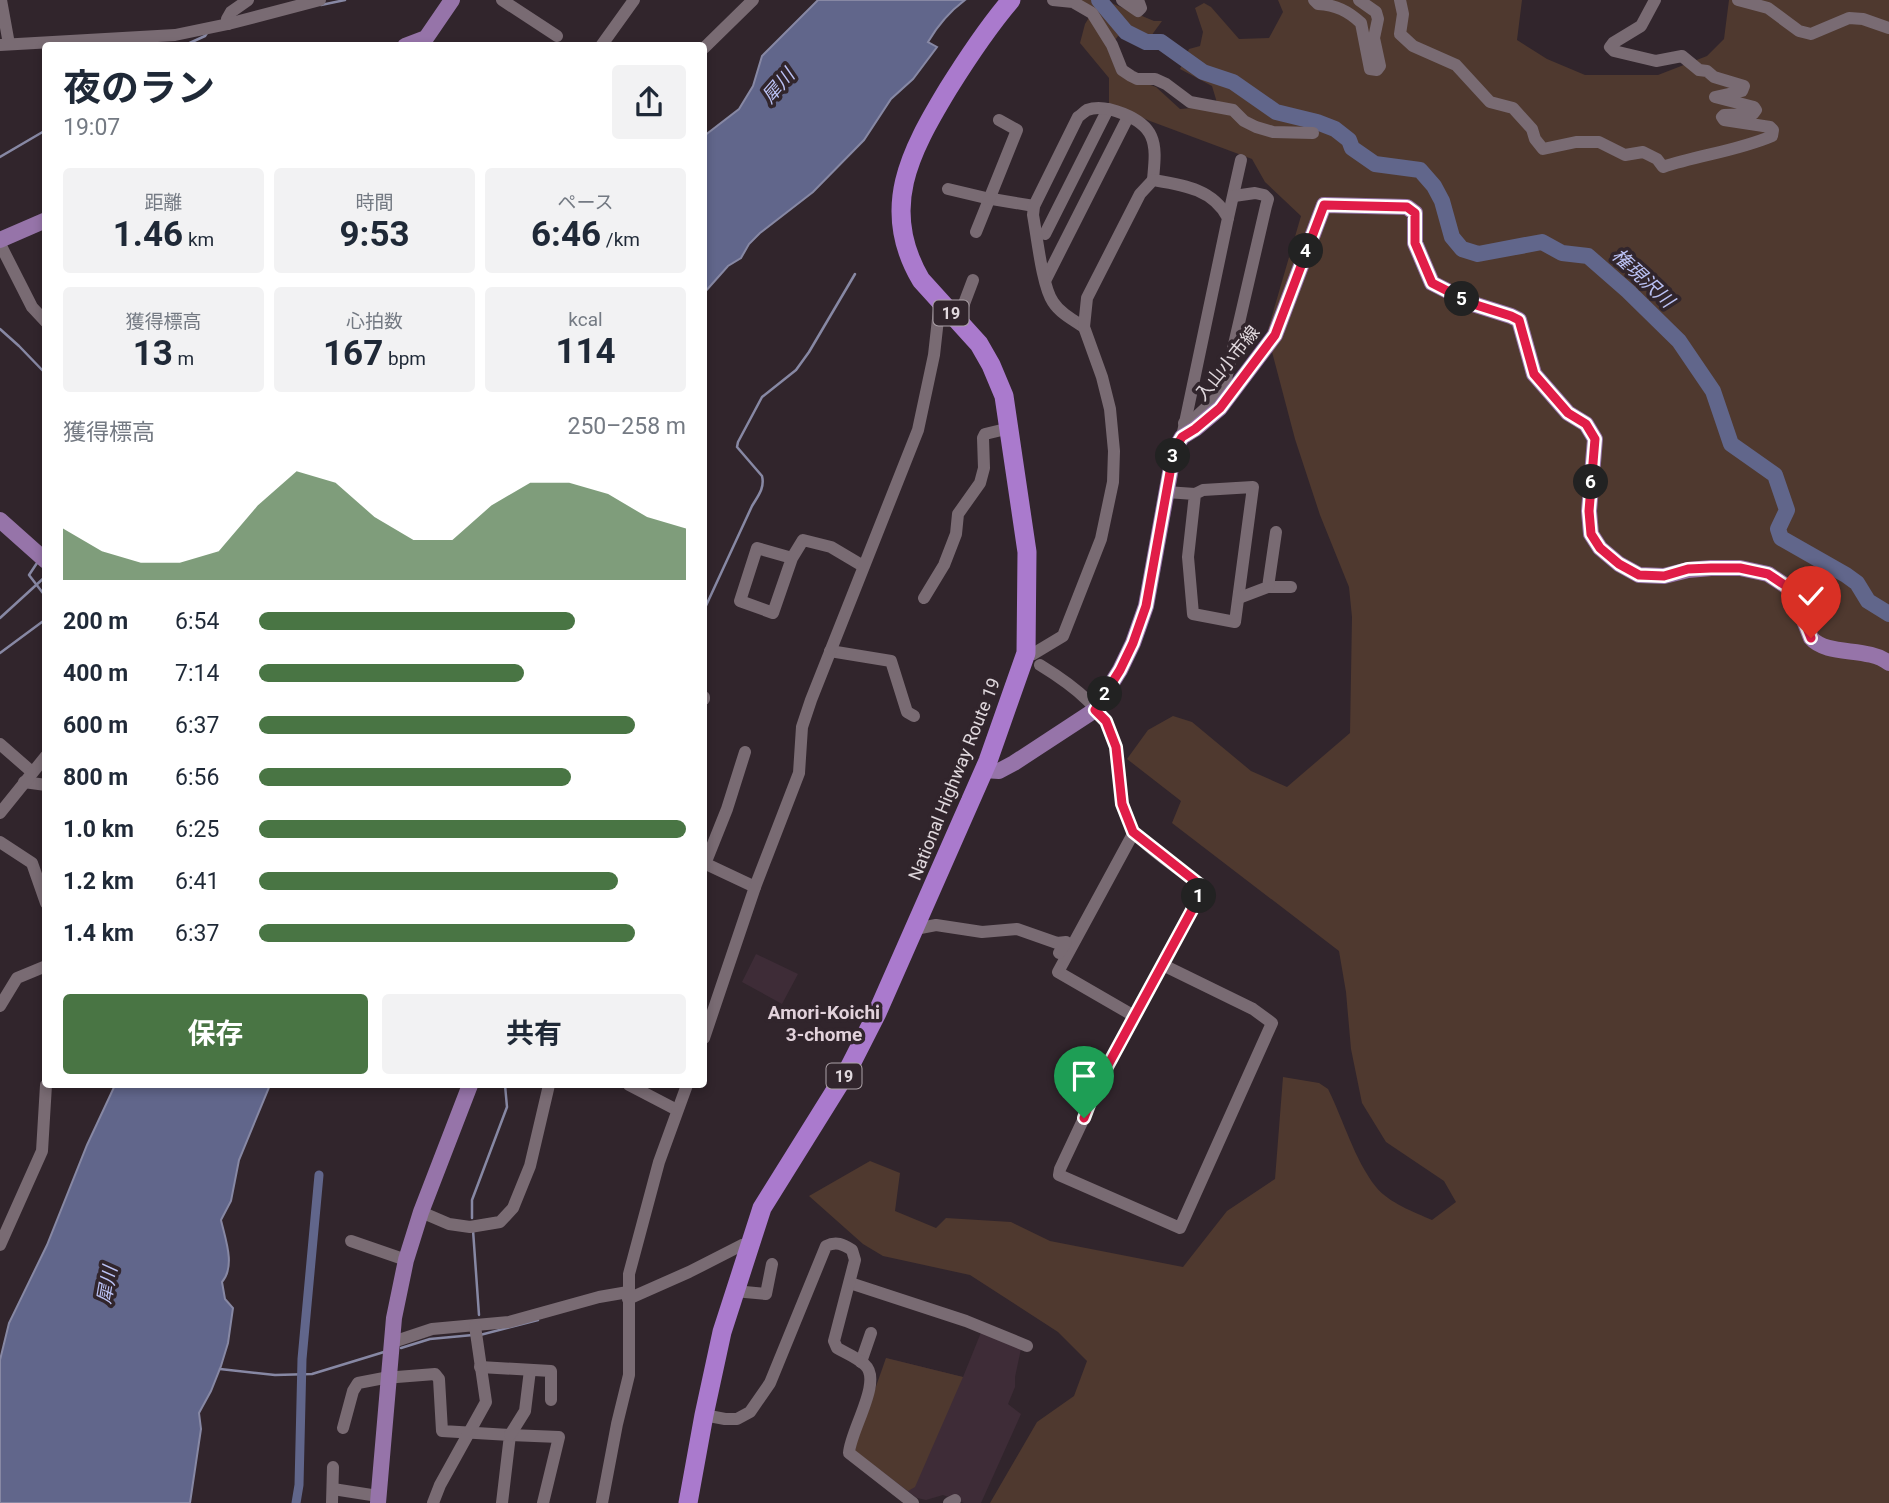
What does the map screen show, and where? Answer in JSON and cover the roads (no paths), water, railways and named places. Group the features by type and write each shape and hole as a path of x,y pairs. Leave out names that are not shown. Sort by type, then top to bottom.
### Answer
{"highway":[{"name":"National Highway Route 19","path":"688,1503 704,1415 748,1244 769,1193 856,1054 915,929 1032,659 1027,552 1004,396 979,344 921,280 908,254 900,212 902,183 916,146 977,42 1011,0"}],"main road":[{"path":"430,42 452,0"},
{"name":"入山小市線","path":"1183,430 1195,429 1220,408 1275,335 1324,205 1407,207 1415,213 1415,243 1432,283 1465,301 1519,320 1534,374 1568,413 1586,424 1595,439 1589,511 1591,534 1600,548 1619,564 1639,575 1664,576 1688,569 1711,568 1740,568 1768,574 1792,590 1815,642 1827,647 1862,652 1889,663"},
{"path":"0,242 42,222"},
{"path":"984,770 999,771 1014,763 1095,710 1120,670 1146,606 1174,450 1183,430"},
{"path":"0,520 40,557"},
{"path":"378,1499 398,1297 406,1260 421,1212 469,1088"}],"street":[{"path":"1,0 5,44 42,42"},
{"path":"228,24 227,19 231,12 248,0"},
{"path":"43,42 175,35 320,0"},
{"path":"502,0 557,36"},
{"path":"604,42 634,0"},
{"path":"707,45 753,0"},
{"path":"1054,0 1073,2 1092,13 1112,46 1122,70 1131,76 1137,79 1155,79 1190,102 1233,110 1244,121 1256,127 1273,132 1313,133"},
{"path":"1122,0 1138,11 1141,8 1138,0"},
{"path":"1314,0 1318,4 1342,9 1362,23 1370,69 1377,70 1380,66 1374,38 1378,19 1376,12 1359,0"},
{"path":"1400,0 1403,14 1401,34 1413,46 1456,65 1490,102 1513,108 1532,129 1535,139 1543,149 1576,142 1599,142 1626,155 1643,152 1657,159 1663,167 1695,157 1747,147 1772,136 1773,130 1770,127 1724,120 1722,117 1753,114 1756,110 1754,107 1714,97 1742,91 1744,86 1740,83 1714,77 1707,71 1699,70 1682,56 1656,61 1614,51 1611,47 1613,43 1641,26 1655,0"},
{"path":"1738,0 1768,8 1800,32 1811,34 1849,18 1863,19 1889,28"},
{"path":"1040,231 1108,109"},
{"path":"1084,327 1053,302 1045,279 1040,231 1034,206 1078,117 1087,110 1118,110 1150,132 1154,144 1153,180 1140,194 1087,298 1084,327 1100,366 1110,409 1114,451 1113,482 1101,539 1063,636 1033,654 1032,659 1062,678 1106,721 1116,747 1122,804 1133,832 1204,888 1095,1089 1059,1175 1180,1228 1272,1023 1252,1009 1163,965"},
{"path":"1045,279 1128,117"},
{"path":"976,232 1017,130 999,120"},
{"path":"1183,430 1241,160"},
{"path":"1153,180 1175,184 1213,197 1228,218"},
{"path":"948,189 991,200 1034,206"},
{"path":"1183,430 1223,392 1268,199 1265,195 1255,193 1234,196"},
{"path":"1040,231 1062,247"},
{"path":"0,242 32,307 42,318"},
{"path":"956,318 972,280"},
{"path":"707,1029 755,887 799,773 802,727 918,430 942,303"},
{"path":"924,598 944,565 956,534 958,513 980,483 984,468 985,433 1010,428"},
{"path":"1166,492 1195,494 1203,490 1254,487 1235,622 1193,614 1188,557 1195,494"},
{"path":"1268,587 1276,532"},
{"path":"792,558 757,548 740,601 774,613 792,558 803,540 831,547 863,566"},
{"path":"1239,598 1268,587 1291,587"},
{"path":"830,650 891,661 907,712 914,716"},
{"path":"0,744 28,777 42,783"},
{"path":"707,856 727,808 745,752"},
{"path":"0,813 42,761"},
{"path":"1058,972 1133,832"},
{"path":"0,842 32,863 42,892"},
{"path":"707,864 755,887"},
{"path":"915,929 936,925 982,932 1017,929 1057,943 1066,942 1051,968 1134,1016"},
{"path":"0,1006 17,978 42,968"},
{"path":"0,1245 42,1151 46,1088"},
{"path":"421,1212 449,1224 470,1227 500,1222 513,1208 530,1166 548,1088"},
{"path":"635,1088 677,1110"},
{"path":"602,1503 629,1375 629,1274 646,1205 686,1088"},
{"path":"351,1241 406,1260"},
{"path":"704,1415 737,1419 750,1412 771,1383 826,1247 833,1243 841,1244 852,1250 855,1260 834,1341 837,1348 869,1370 871,1387 850,1442 849,1453 913,1503"},
{"path":"393,1342 432,1329 476,1332 590,1299 628,1295 689,1272 748,1244"},
{"path":"734,1291 766,1294 772,1264"},
{"path":"850,1283 966,1321 1027,1346"},
{"path":"433,1503 440,1485 486,1402 476,1332"},
{"path":"861,1362 871,1333"},
{"path":"480,1367 551,1371 551,1400"},
{"path":"502,1503 510,1435 525,1411 530,1370"},
{"path":"343,1428 353,1391 358,1384 390,1377 435,1374 439,1379 442,1431 559,1437 542,1503"},
{"path":"332,1503 333,1467"},
{"path":"332,1489 378,1499"}],"water":[{"name":"犀川","path":"818,0 965,0 936,30 928,42 937,47 913,79 891,99 864,140 813,192 760,233 749,244 741,258 728,266 707,290 707,134 739,109 753,86 762,56"},
{"name":"犀川","path":"114,1088 269,1088 239,1160 231,1201 221,1220 229,1260 222,1282 225,1299 233,1308 228,1343 221,1366 199,1413 201,1429 190,1503 0,1503 0,1360 9,1323 47,1245 87,1145"}],"waterway":[{"path":"321,5 345,0"},
{"name":"権現沢川","path":"1099,0 1126,32 1146,42 1161,42 1203,72 1233,82 1276,112 1335,129 1349,140 1352,148 1375,164 1420,170 1434,186 1442,201 1452,237 1462,249 1478,254 1542,242 1562,253 1588,256 1679,341 1713,391 1731,444 1775,475 1787,510 1778,529 1781,538 1846,575 1857,583 1868,601 1889,614"},
{"path":"192,42 207,33"},
{"path":"0,157 42,132"},
{"path":"707,604 763,484 762,476 737,447 738,442 762,397 796,370 809,352 855,274"},
{"path":"0,329 42,370"},
{"path":"37,563 29,575 42,592"},
{"path":"0,618 42,580"},
{"path":"0,653 42,622"},
{"path":"472,1218 472,1200 507,1107 505,1088"},
{"path":"296,1503 299,1485 302,1359 319,1175"},
{"path":"473,1230 479,1315"},
{"path":"480,1335 538,1320"},
{"path":"401,1348 430,1339 473,1335"},
{"path":"220,1369 275,1375 312,1374 384,1352"}],"district":[{"name":"Amori-Koichi 3-chome","path":"824,1023"}]}
